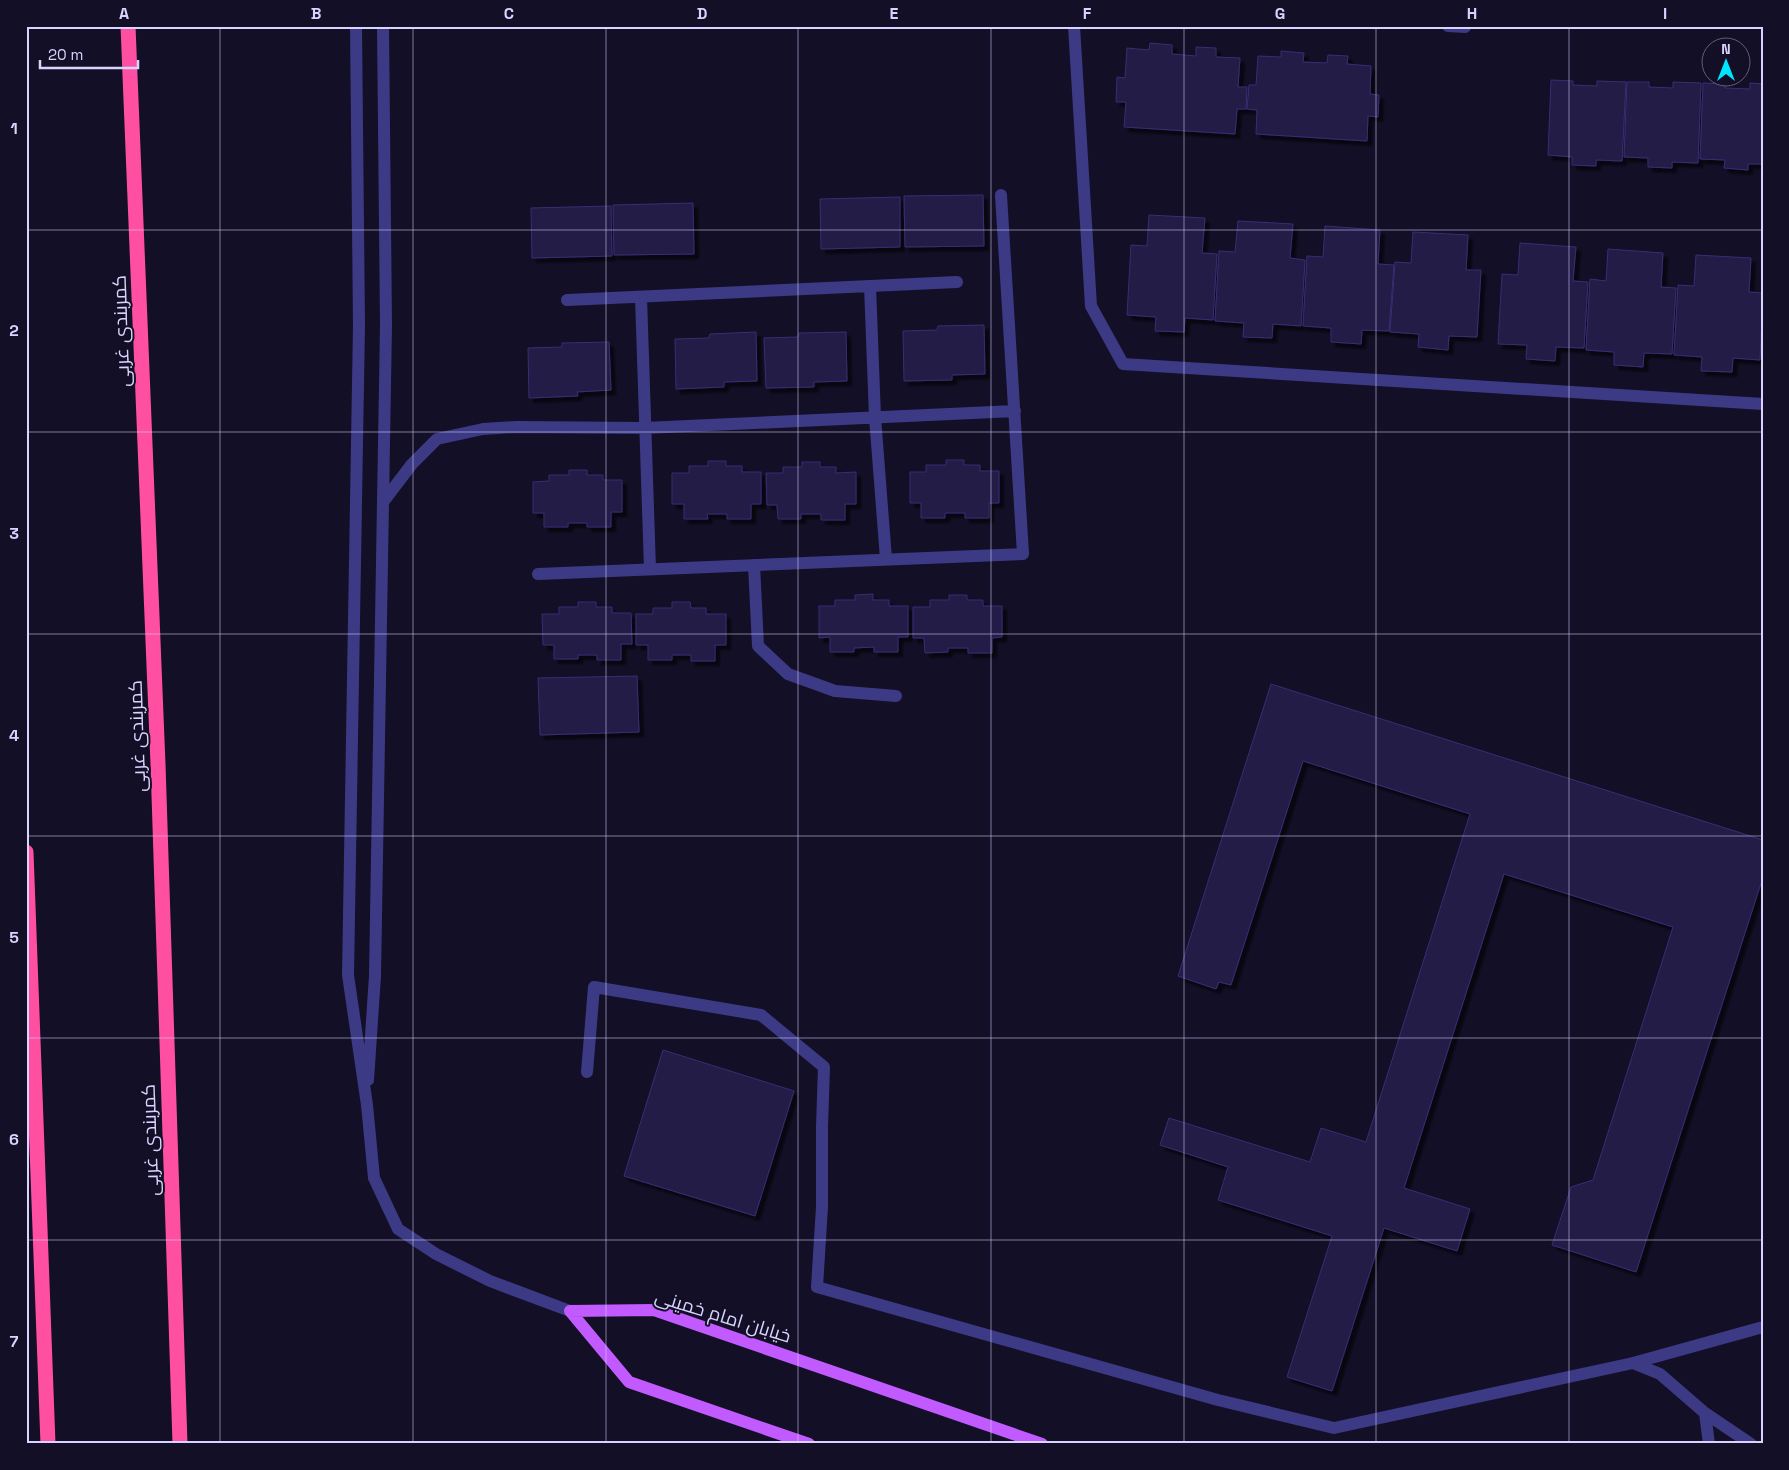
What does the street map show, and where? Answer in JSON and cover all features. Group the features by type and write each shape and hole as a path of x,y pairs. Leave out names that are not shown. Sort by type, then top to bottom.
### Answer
{"highway":[{"name":"کمربندی غربی","path":"128,26 158,764 180,1444"},
{"path":"26,852 48,1444"}],"main road":[{"name":"خیابان امام خمینی","path":"570,1311 654,1310 1042,1444"},
{"path":"570,1311 629,1382 809,1444"}],"street":[{"path":"356,26 359,325 348,975 367,1105 374,1178 398,1228 436,1254 490,1281 570,1311"},
{"path":"367,1105 375,976 386,325 383,26"},
{"path":"1074,26 1091,306 1124,364 1763,404"},
{"path":"1448,26 1465,27"},
{"path":"538,574 1023,554 1001,195"},
{"path":"567,300 957,282"},
{"path":"870,286 875,417 886,559"},
{"path":"641,297 650,569"},
{"path":"383,502 412,464 437,439 483,429 516,427 645,428 1014,411"},
{"path":"754,565 758,646 788,674 835,691 896,696"},
{"path":"586,1072 594,987 761,1015 824,1067 822,1207 817,1287 1218,1400 1334,1428 1633,1363 1763,1327"},
{"path":"1633,1363 1660,1374 1705,1413 1751,1444"},
{"path":"1705,1413 1709,1444"}],"building":[{"path":"1150,43 1172,45 1172,54 1196,56 1196,47 1216,48 1216,57 1240,58 1238,87 1247,87 1246,109 1237,109 1235,134 1124,127 1126,102 1116,102 1117,77 1125,78 1127,48 1149,50"},
{"path":"1281,51 1304,53 1303,62 1327,63 1328,55 1348,56 1347,64 1371,66 1370,94 1379,95 1378,117 1368,116 1367,141 1256,134 1257,110 1247,109 1249,85 1256,85 1258,56 1281,57"},
{"path":"1551,80 1573,81 1573,85 1597,86 1597,81 1626,82 1622,161 1596,160 1596,166 1572,165 1572,157 1548,155"},
{"path":"1627,82 1649,82 1649,87 1673,88 1673,82 1701,83 1698,163 1672,162 1672,168 1648,167 1648,158 1624,157"},
{"path":"1752,83 1763,84 1763,164 1748,164 1748,170 1724,168 1725,160 1700,159 1703,88 1750,89 1752,88"},
{"path":"983,195 984,246 905,247 904,196"},
{"path":"900,197 900,247 821,249 820,199"},
{"path":"693,203 694,254 614,255 613,205"},
{"path":"611,206 612,256 532,258 531,208"},
{"path":"1149,215 1205,218 1202,253 1217,254 1213,320 1185,318 1184,332 1155,331 1156,317 1127,315 1131,245 1147,246"},
{"path":"1238,221 1293,224 1290,258 1305,260 1301,326 1273,324 1272,338 1243,337 1244,323 1215,321 1219,251 1235,252"},
{"path":"1325,226 1380,230 1378,264 1394,265 1389,331 1362,330 1361,344 1331,342 1331,328 1303,326 1307,256 1323,257"},
{"path":"1413,232 1468,235 1466,270 1481,270 1477,337 1449,336 1448,350 1418,347 1419,334 1390,332 1395,262 1411,263"},
{"path":"1520,243 1576,247 1573,281 1588,282 1584,348 1556,347 1555,361 1526,359 1527,345 1498,344 1502,274 1518,275"},
{"path":"1608,249 1663,253 1661,287 1676,288 1672,354 1644,353 1643,367 1614,365 1614,352 1586,350 1590,279 1606,281"},
{"path":"1696,255 1751,258 1749,292 1763,293 1760,360 1733,358 1732,372 1701,371 1702,357 1674,355 1678,285 1694,286"},
{"path":"984,325 985,374 952,375 952,380 904,381 903,331 937,330 938,326"},
{"path":"756,332 757,381 724,382 724,387 676,389 675,339 709,338 710,334"},
{"path":"846,332 847,381 814,382 814,387 766,388 764,338 798,337 799,333"},
{"path":"609,342 611,390 577,392 578,396 529,398 528,348 562,347 562,343"},
{"path":"946,460 964,460 964,465 980,465 980,471 999,471 999,503 989,503 989,518 965,518 965,513 945,513 945,518 921,518 921,503 910,503 910,472 926,472 926,465 946,465"},
{"path":"708,461 726,461 726,466 742,466 742,472 761,472 761,504 751,504 751,519 727,519 727,514 707,514 708,519 684,519 684,504 672,504 672,473 689,473 689,466 708,466"},
{"path":"802,462 820,462 820,467 836,467 836,473 856,472 856,504 845,504 845,520 821,520 821,514 801,514 801,519 778,519 777,505 767,505 766,473 783,473 783,467 802,467"},
{"path":"569,470 587,470 587,475 603,475 603,480 622,480 622,512 611,512 611,527 587,527 587,523 568,523 568,527 544,527 544,513 533,513 533,482 549,481 549,475 569,475"},
{"path":"873,594 873,600 889,600 889,606 908,606 908,637 898,637 898,652 874,652 874,647 854,648 854,652 830,652 830,637 819,638 819,606 835,606 835,600 855,600 855,595"},
{"path":"949,595 967,595 967,600 983,600 983,606 1002,606 1002,637 992,638 992,653 968,653 968,648 948,648 948,652 925,653 924,638 913,638 913,607 930,607 930,600 949,600"},
{"path":"578,602 596,602 596,607 612,607 612,613 631,613 632,644 621,644 621,660 597,660 597,655 578,655 578,659 554,659 554,645 543,645 542,614 559,614 559,607 578,607"},
{"path":"672,602 690,602 691,608 706,608 706,614 726,614 726,645 715,645 715,661 691,661 691,655 672,655 672,660 648,660 648,645 636,645 636,614 653,614 653,608 672,608"},
{"path":"637,676 639,732 540,735 538,678"},
{"path":"1271,684 1763,840 1763,877 1636,1272 1552,1245 1571,1187 1593,1180 1673,927 1504,874 1404,1188 1470,1209 1457,1251 1384,1228 1332,1391 1287,1377 1332,1236 1218,1200 1228,1167 1160,1145 1169,1118 1310,1162 1321,1128 1366,1142 1470,814 1303,761 1231,985 1219,982 1216,989 1178,976"},
{"path":"663,1050 794,1091 755,1216 624,1176"}]}
